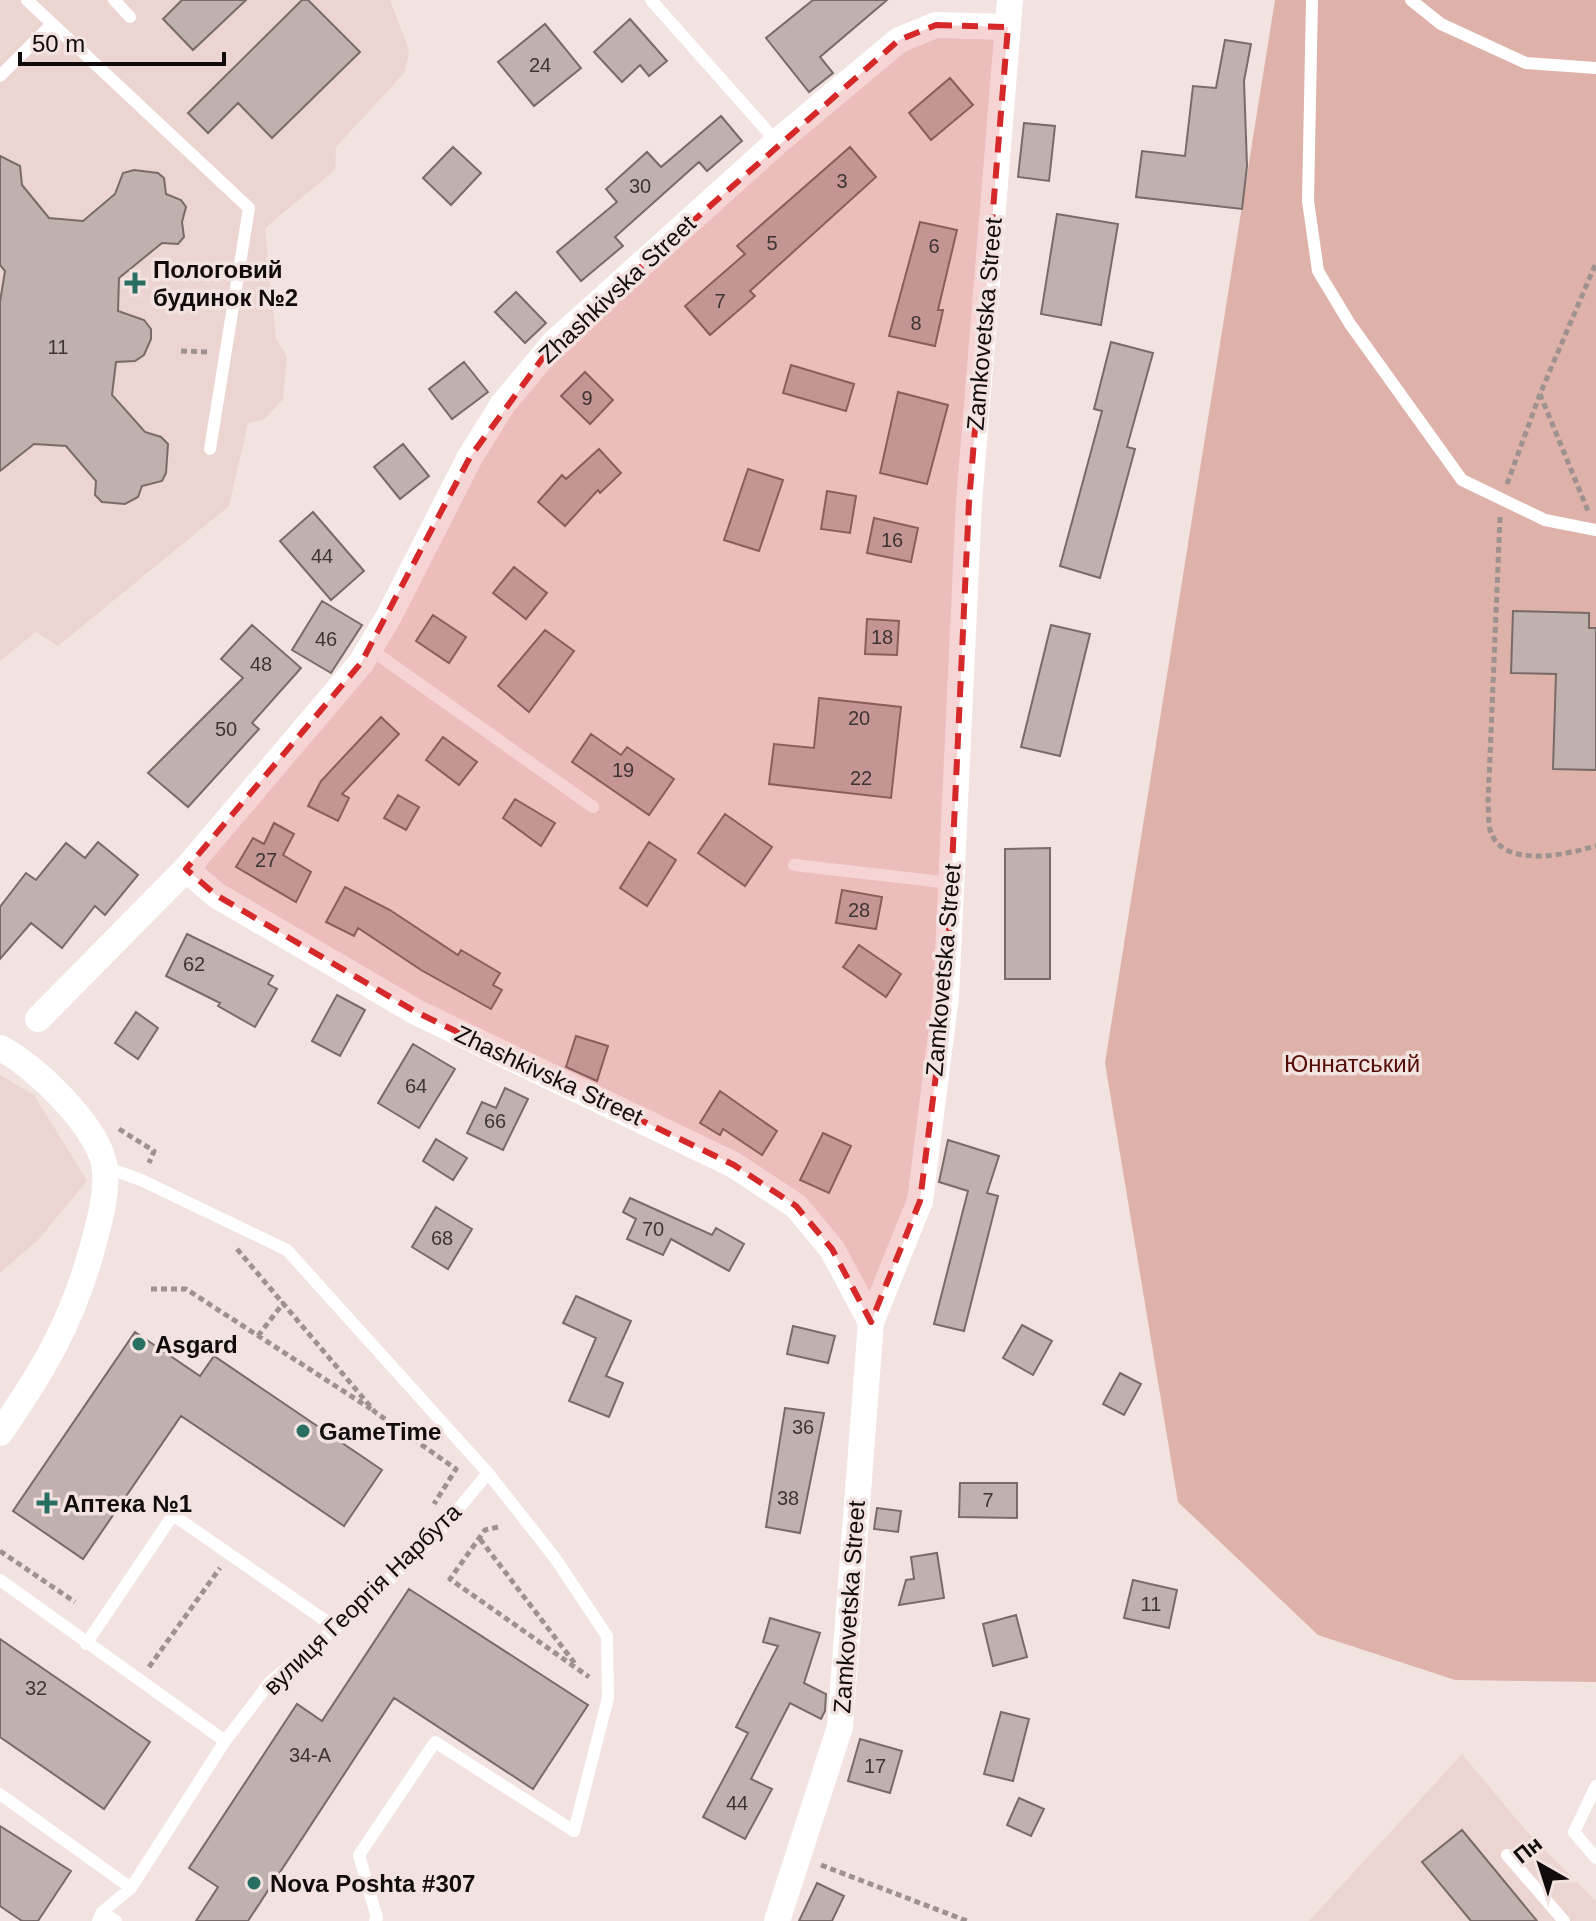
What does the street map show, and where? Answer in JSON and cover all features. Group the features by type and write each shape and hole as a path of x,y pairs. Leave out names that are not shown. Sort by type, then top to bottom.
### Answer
{"street":[{"name":"Zamkovetska Street","path":"777,1921 840,1727 871,1322 920,1201 946,996 969,502 1010,0"},
{"name":"Zhashkivska Street","path":"38,1019 186,869 370,649 470,457 503,404 553,344 777,142 899,40 936,25 1008,27"},
{"name":"Zhashkivska Street","path":"186,869 216,895 416,1012 734,1165 796,1206 832,1249 871,1322"},
{"path":"0,1048 41,1075 64,1099 85,1127 105,1167 103,1210 76,1305 37,1380 0,1433"}],"lane":[{"path":"27,0 249,208 210,449"},
{"path":"114,0 130,17"},
{"path":"651,0 777,142"},
{"path":"1312,0 1308,201 1318,271 1350,324 1462,480 1545,520 1596,530"},
{"path":"1411,0 1441,24 1526,63 1596,68"},
{"path":"0,76 52,24"},
{"path":"370,649 593,807"},
{"path":"794,865 951,883"},
{"path":"105,1167 178,1197 287,1250 488,1473 555,1558 607,1636 608,1698 574,1831 435,1742 359,1855 377,1918 375,1921"},
{"name":"вулиця Георгія Нарбута","path":"100,1917 131,1888 225,1741 271,1681 336,1628 436,1536 488,1473"},
{"path":"86,1644 173,1515 336,1628"},
{"path":"0,1580 225,1741"},
{"path":"1596,1786 1574,1832 1596,1858"},
{"path":"0,1794 131,1888"},
{"path":"1507,1855 1564,1921"},
{"path":"100,1917 116,1921"}],"path":[{"path":"1596,263 1540,394 1502,499 1496,544 1488,804 1491,832 1502,846 1530,855 1574,853 1596,846"},
{"path":"1540,394 1596,530"},
{"path":"235,1246 375,1412"},
{"path":"151,1289 186,1289 375,1412 456,1469 427,1514"},
{"path":"258,1336 284,1302"},
{"path":"498,1527 485,1530 450,1579 596,1682"},
{"path":"480,1539 580,1671"},
{"path":"0,1551 75,1602"},
{"path":"139,1681 229,1555"},
{"path":"798,1856 967,1921"}],"highlighted area":[{"path":"936,25 1008,27 969,502 946,996 920,1201 871,1322 832,1249 796,1206 734,1165 416,1012 216,895 186,869 361,663 470,457 553,344 899,40"}],"shaded area":[{"name":"Пологовий будинок №2","path":"0,0 390,0 409,50 405,72 336,147 335,170 265,228 276,338 287,357 283,399 264,420 248,423 229,506 58,646 36,632 0,661"},
{"path":"0,1075 34,1095 87,1181 38,1240 0,1273"},
{"path":"1462,1754 1528,1833 1596,1901 1596,1921 1309,1921"}],"green space":[{"name":"Юннатський","path":"1275,0 1596,0 1596,1682 1455,1680 1318,1635 1178,1502 1105,1063"}],"building":[{"path":"182,0 246,0 193,50 163,19"},
{"path":"302,0 308,0 360,52 272,138 238,103 208,133 188,113"},
{"path":"813,0 887,0 820,57 833,73 809,92 766,38"},
{"path":"630,19 667,61 649,76 640,65 622,82 594,52"},
{"path":"545,24 581,68 534,106 498,62"},
{"path":"1225,40 1251,44 1244,81 1247,166 1242,209 1136,197 1142,151 1185,156 1193,86 1216,88"},
{"path":"950,78 973,105 931,140 909,113"},
{"path":"721,116 742,141 707,171 699,162 615,237 623,246 581,281 557,252 617,202 606,189 647,152 661,167"},
{"path":"1024,123 1055,126 1049,181 1018,177"},
{"path":"453,147 481,173 451,205 423,178"},
{"path":"850,147 876,177 750,291 755,296 710,335 685,306 745,254 737,246"},
{"path":"0,156 20,166 22,185 49,218 83,221 115,194 123,173 134,170 158,173 164,178 166,194 181,200 186,207 182,222 184,237 178,244 162,243 119,278 118,311 144,320 151,329 151,339 144,355 135,361 116,362 112,395 145,432 161,437 168,444 166,473 162,481 142,486 138,497 125,504 102,502 95,495 96,481 66,446 34,444 0,471 0,302 5,271 0,265"},
{"path":"1057,214 1118,224 1101,325 1041,314"},
{"path":"920,222 957,230 938,310 943,310 935,346 889,336"},
{"path":"516,292 546,323 525,343 495,312"},
{"path":"1111,342 1153,353 1127,447 1135,449 1100,578 1060,566 1102,411 1094,409"},
{"path":"464,362 488,392 452,419 429,389"},
{"path":"791,365 854,384 846,411 783,393"},
{"path":"585,372 613,400 590,424 561,396"},
{"path":"898,392 948,405 927,484 880,473"},
{"path":"403,444 429,476 400,499 374,467"},
{"path":"599,449 621,473 600,493 598,490 565,526 538,502 562,475 566,479"},
{"path":"748,469 783,480 759,551 724,540"},
{"path":"827,491 856,496 850,533 821,529"},
{"path":"313,512 364,571 331,600 280,541"},
{"path":"874,518 918,528 911,562 867,553"},
{"path":"514,567 547,593 526,619 493,593"},
{"path":"322,601 362,625 331,673 292,650"},
{"path":"1513,611 1589,613 1589,628 1596,628 1596,770 1553,769 1556,674 1511,673"},
{"path":"433,615 466,637 449,663 416,641"},
{"path":"867,619 899,621 897,655 865,654"},
{"path":"252,625 301,668 252,723 259,729 188,807 148,773 243,678 221,659"},
{"path":"1051,625 1090,634 1060,756 1021,747"},
{"path":"545,630 574,651 529,712 498,686"},
{"path":"819,698 901,707 891,798 769,784 774,744 814,748"},
{"path":"381,717 399,734 342,794 349,798 338,821 308,806 321,781"},
{"path":"591,734 621,755 627,747 674,779 649,815 572,762"},
{"path":"443,737 477,762 459,785 426,760"},
{"path":"398,795 419,807 406,830 384,818"},
{"path":"515,799 555,823 541,846 503,818"},
{"path":"725,814 772,847 745,886 698,853"},
{"path":"274,823 294,834 283,855 311,872 296,902 236,867 253,838 264,844"},
{"path":"98,842 138,875 105,915 95,906 62,948 31,923 0,959 0,907 26,873 36,880 66,843 85,858"},
{"path":"649,842 676,860 647,906 620,888"},
{"path":"1050,848 1050,979 1005,979 1005,849"},
{"path":"345,887 390,910 458,955 461,950 500,973 493,985 502,990 491,1009 421,970 358,928 354,936 326,922"},
{"path":"842,890 882,897 876,929 836,923"},
{"path":"187,934 273,976 268,984 277,989 255,1027 218,1006 220,1003 166,976"},
{"path":"859,945 901,974 886,997 843,967"},
{"path":"337,995 365,1010 340,1056 312,1041"},
{"path":"136,1012 158,1028 138,1059 115,1043"},
{"path":"576,1036 608,1046 597,1081 566,1067"},
{"path":"413,1044 455,1069 419,1128 378,1103"},
{"path":"505,1088 528,1099 503,1150 467,1133 482,1102 496,1108"},
{"path":"720,1091 777,1131 762,1155 723,1129 720,1135 700,1123"},
{"path":"823,1133 851,1146 829,1193 800,1180"},
{"path":"436,1139 467,1158 453,1180 423,1161"},
{"path":"948,1140 999,1156 987,1193 998,1196 964,1331 934,1324 968,1191 939,1182"},
{"path":"630,1198 712,1235 716,1228 744,1244 729,1271 671,1239 663,1255 627,1239 636,1219 623,1212"},
{"path":"436,1207 472,1229 448,1269 412,1247"},
{"path":"576,1296 631,1321 606,1376 623,1383 609,1417 569,1401 596,1338 563,1323"},
{"path":"1022,1325 1052,1341 1033,1375 1003,1358"},
{"path":"793,1326 835,1336 828,1363 787,1354"},
{"path":"135,1332 200,1376 214,1356 382,1470 344,1526 181,1416 83,1559 13,1511"},
{"path":"1120,1373 1141,1384 1124,1415 1103,1404"},
{"path":"785,1408 824,1413 800,1533 766,1527"},
{"path":"960,1483 1017,1483 1017,1518 959,1517"},
{"path":"877,1508 901,1511 898,1532 874,1529"},
{"path":"937,1553 944,1598 899,1605 906,1580 914,1579 911,1557"},
{"path":"1133,1580 1177,1590 1169,1628 1124,1618"},
{"path":"409,1589 588,1705 533,1789 394,1698 248,1921 196,1921 218,1887 189,1868 297,1704 322,1721"},
{"path":"1016,1615 1027,1657 993,1666 983,1624"},
{"path":"770,1618 820,1633 804,1683 826,1694 825,1711 821,1719 790,1703 751,1779 772,1789 745,1839 703,1817 748,1733 736,1727 778,1646 763,1642"},
{"path":"0,1639 150,1742 104,1809 0,1737"},
{"path":"1001,1712 1029,1719 1013,1781 984,1774"},
{"path":"860,1739 902,1751 890,1793 848,1781"},
{"path":"1019,1798 1044,1809 1031,1836 1007,1825"},
{"path":"0,1826 71,1871 38,1921 22,1921 0,1906"},
{"path":"1462,1830 1537,1921 1471,1921 1422,1862"},
{"path":"817,1883 844,1896 832,1921 799,1921"}],"place":[{"name":"Пологовий будинок №2","path":"135,283"},
{"name":"Asgard","path":"139,1344"},
{"name":"GameTime","path":"303,1431"},
{"name":"Аптека №1","path":"47,1503"},
{"name":"Nova Poshta #307","path":"254,1883"}]}
